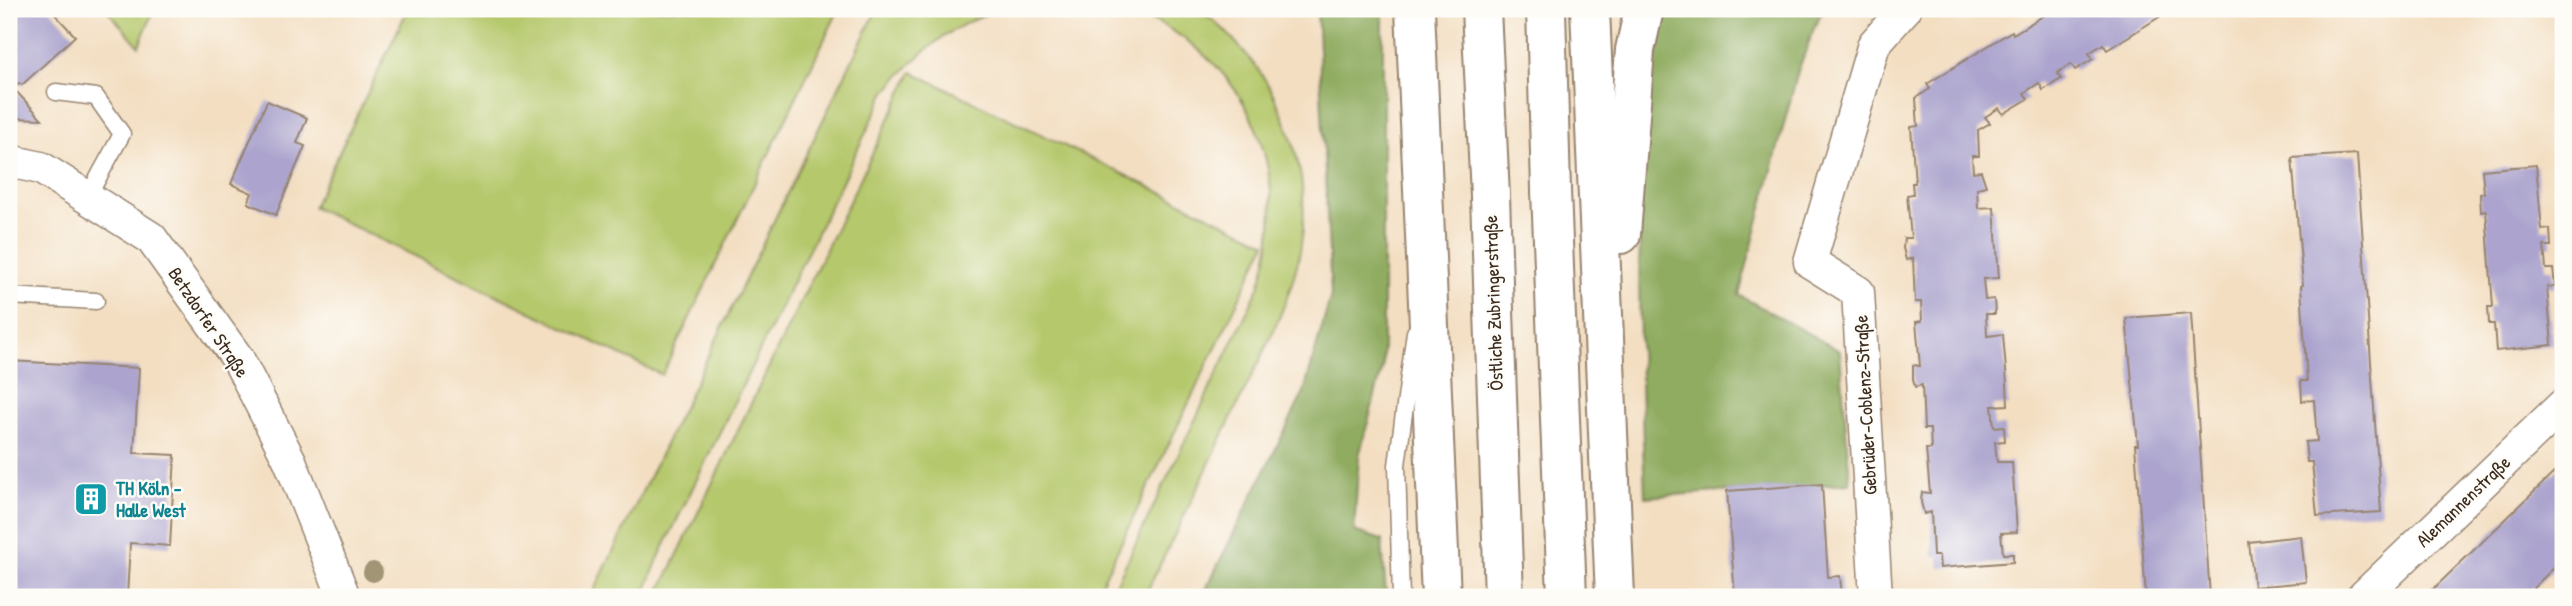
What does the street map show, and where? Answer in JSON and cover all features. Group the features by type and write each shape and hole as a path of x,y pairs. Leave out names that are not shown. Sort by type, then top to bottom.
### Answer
{"highway":[{"path":"1415,9 1441,597"},
{"name":"Östliche Zubringerstraße","path":"1481,9 1504,597"},
{"path":"1546,9 1567,597"},
{"path":"1590,9 1607,459 1615,597"},
{"path":"1607,459 1623,189 1635,50 1644,9"}],"street":[{"name":"Gebrüder-Coblenz-Straße","path":"1876,597 1858,292 1810,262 1874,44 1905,9"},
{"name":"Betzdorfer Straße","path":"9,161 41,168 150,238 238,359 290,461 344,597"},
{"name":"Alemannenstraße","path":"2363,597 2563,405"}],"lane":[{"path":"56,92 96,97 122,134 87,198"},
{"path":"1401,597 1397,465 1403,401 1426,261"},
{"path":"9,296 96,301"}],"green space":[{"path":"106,9 154,9 139,46"},
{"path":"408,9 839,9 662,375 313,207"},
{"path":"877,9 1000,9 966,23 936,42 910,65 885,93 658,559 643,597 591,597"},
{"path":"1124,9 1193,9 1214,21 1237,44 1272,92 1291,139 1301,181 1303,221 1298,258 1288,296 1272,334 1144,597 1110,597 1259,287 1269,243 1271,199 1265,157 1252,118 1230,83 1202,52 1166,27"},
{"path":"1317,9 1383,9 1383,366 1359,456 1354,531 1382,540 1386,597 1202,597 1304,392 1331,295"},
{"path":"1669,9 1826,9 1818,18 1798,71 1739,295 1840,351 1850,483 1645,497 1640,326 1641,198 1651,81"},
{"path":"912,72 1266,243 1095,597 657,597"}],"building":[{"path":"9,9 50,9 75,36 22,85 19,83 13,88 42,119 9,118"},
{"path":"2055,9 2172,9 2107,50 2103,44 2089,53 2093,59 2075,70 2071,64 2057,73 2061,79 2043,90 2039,83 2024,93 2028,99 2003,114 1999,108 1985,117 1990,123 1978,130 1979,156 1972,156 1973,172 1981,171 1986,186 1977,188 1978,208 1994,207 1999,278 1983,279 1985,300 1994,299 1995,314 1986,314 1987,336 2003,334 2007,383 2008,405 1992,406 1994,427 2004,426 2005,441 1995,442 1997,462 2012,462 2017,532 2001,533 2003,554 2013,554 2013,562 1940,568 1939,556 1933,556 1931,512 1924,514 1921,502 1922,492 1930,493 1926,449 1931,449 1930,429 1924,429 1922,385 1915,387 1913,379 1913,365 1920,366 1916,322 1922,321 1921,302 1915,302 1913,258 1906,260 1903,248 1904,238 1911,238 1907,195 1913,194 1912,183 1915,183 1911,127 1918,126 1916,98 1930,89 1927,84 2012,31 2013,34"},
{"path":"267,101 307,118 297,143 305,146 276,215 248,203 252,193 231,184"},
{"path":"2357,154 2381,512 2317,516 2312,462 2307,462 2305,442 2317,441 2314,400 2302,401 2301,381 2307,381 2303,285 2292,158"},
{"path":"2536,165 2542,230 2550,229 2551,246 2544,246 2546,269 2553,269 2555,286 2547,287 2552,345 2496,351 2494,324 2489,324 2488,307 2493,307 2486,211 2481,212 2480,194 2484,193 2482,170"},
{"path":"2191,313 2210,597 2146,597 2135,445 2138,445 2126,318"},
{"name":"TH Köln - Halle West","path":"9,361 139,368 134,453 175,455 170,546 130,543 127,597 9,597"},
{"path":"2563,464 2563,559 2524,597 2425,597"},
{"path":"1822,484 1828,577 1840,576 1842,597 1735,597 1727,491"},
{"path":"2301,536 2306,582 2254,587 2249,542"}],"place":[{"name":"TH Köln - Halle West","path":"91,499"}]}
